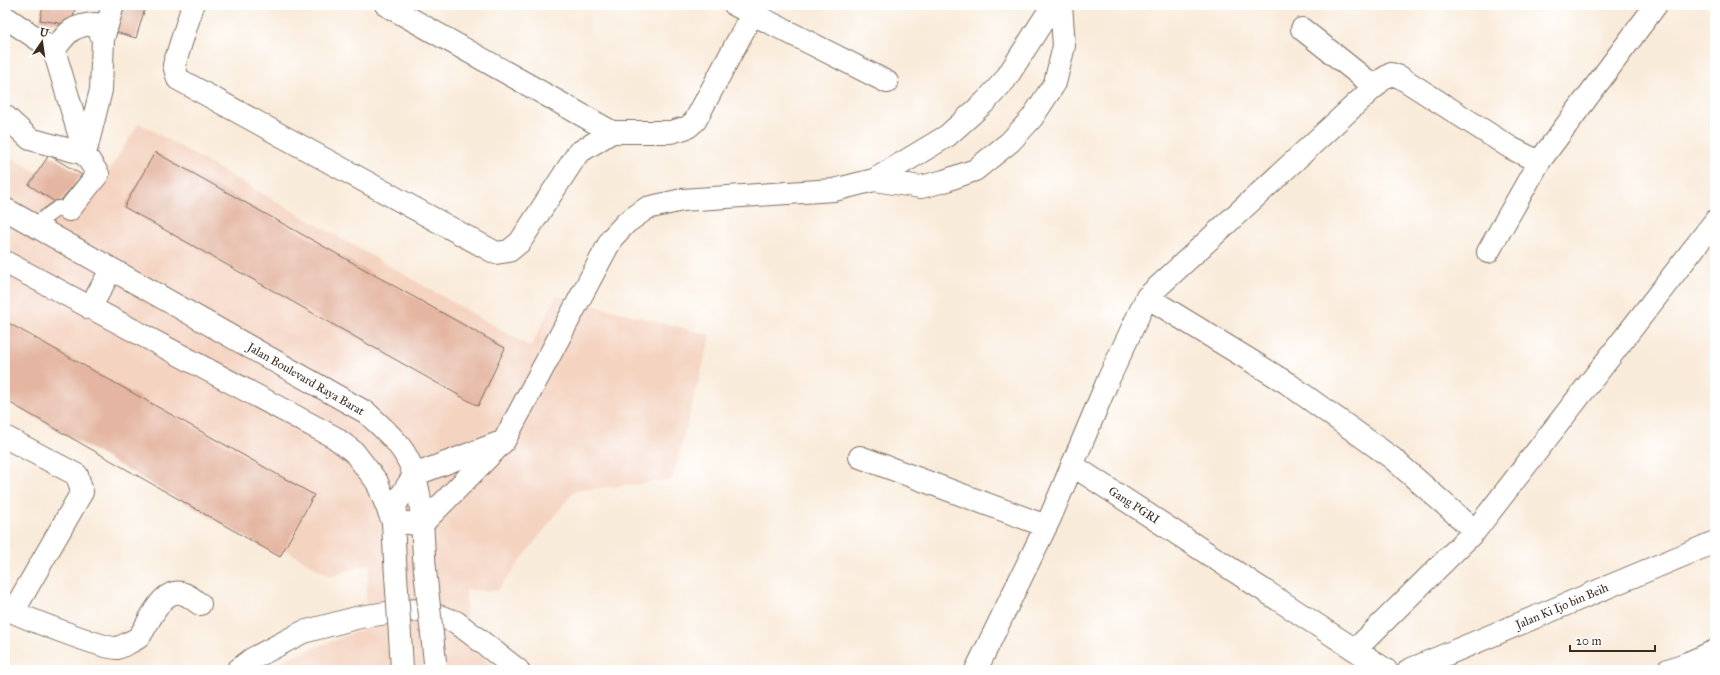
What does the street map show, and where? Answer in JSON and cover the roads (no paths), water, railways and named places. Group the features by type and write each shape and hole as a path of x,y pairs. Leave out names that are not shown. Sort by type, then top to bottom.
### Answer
{"street":[{"path":"85,154 101,90 103,39 113,5"},
{"path":"193,5 174,65 178,79 496,253 509,251 520,242 578,153 612,132"},
{"path":"386,5 612,132 671,132 688,127 695,121 748,8 887,82"},
{"path":"393,522 422,524 504,441 612,238 626,223 647,208 682,200 834,190 874,180 947,136 985,102 1005,80 1053,5"},
{"path":"874,180 921,187 944,181 974,170 1010,142 1032,118 1055,83 1064,46 1061,5"},
{"path":"1488,252 1539,162 1656,5"},
{"path":"5,17 54,50 85,154 98,174 69,210"},
{"path":"54,50 65,35 81,24 96,24 103,39"},
{"path":"1302,29 1375,87"},
{"path":"976,670 1046,526 1109,378 1147,297 1375,87 1391,74 1400,76 1511,148 1539,162"},
{"path":"5,116 30,138 85,154"},
{"name":"Jalan Boulevard Raya Barat","path":"5,209 367,413 398,444 412,466 416,478 436,666"},
{"path":"1356,649 1474,531 1715,221"},
{"path":"5,262 334,436 354,452 377,482 393,522"},
{"path":"90,308 111,270"},
{"path":"1147,297 1287,383 1386,453 1474,531"},
{"path":"5,437 77,475 82,492 9,610 94,642 118,648 138,638 160,603 166,597 177,593 184,594 200,604"},
{"path":"401,660 393,522 396,504 414,475 504,441"},
{"path":"860,457 1046,526"},
{"name":"Gang PGRI","path":"1072,465 1386,670"},
{"name":"Jalan Ki Ijo bin Beih","path":"1409,670 1715,542"},
{"path":"238,670 252,660 302,632 360,617 401,611 421,610 456,622 518,670"},
{"path":"1668,670 1694,667 1715,651"}],"lane":[{"path":"34,225 58,208 69,210"}]}
